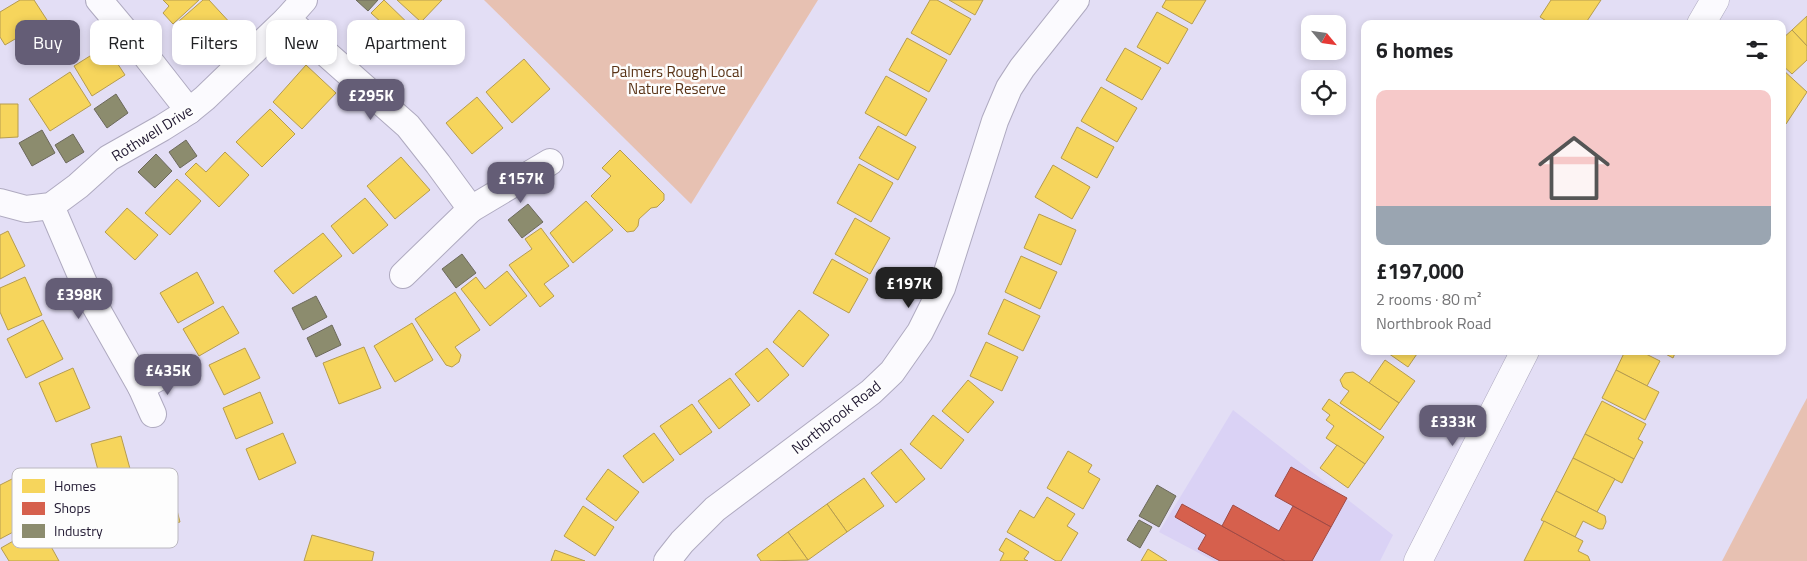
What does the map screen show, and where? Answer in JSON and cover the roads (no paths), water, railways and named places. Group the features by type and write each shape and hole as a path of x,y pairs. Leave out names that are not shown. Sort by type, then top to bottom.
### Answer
{"main road":[{"path":"1703,20 1715,0"},
{"path":"1418,561 1523,355"}],"street":[{"path":"99,0 146,56 188,111"},
{"name":"Rothwell Drive","path":"287,20 304,0"},
{"name":"Northbrook Road","path":"667,561 682,542 715,509 871,392 892,372 920,332 942,288 995,121 1009,88 1022,68 1076,0"},
{"name":"Rothwell Drive","path":"52,206 109,158 162,128 205,98 266,40"},
{"path":"337,64 408,126 471,209"},
{"path":"403,274 471,209 550,162"},
{"path":"0,202 26,209 52,206 90,297 141,387 153,414"},
{"path":"141,387 176,368"}],"park label":[{"name":"Palmers Rough Local Nature Reserve","path":"677,80"}]}
